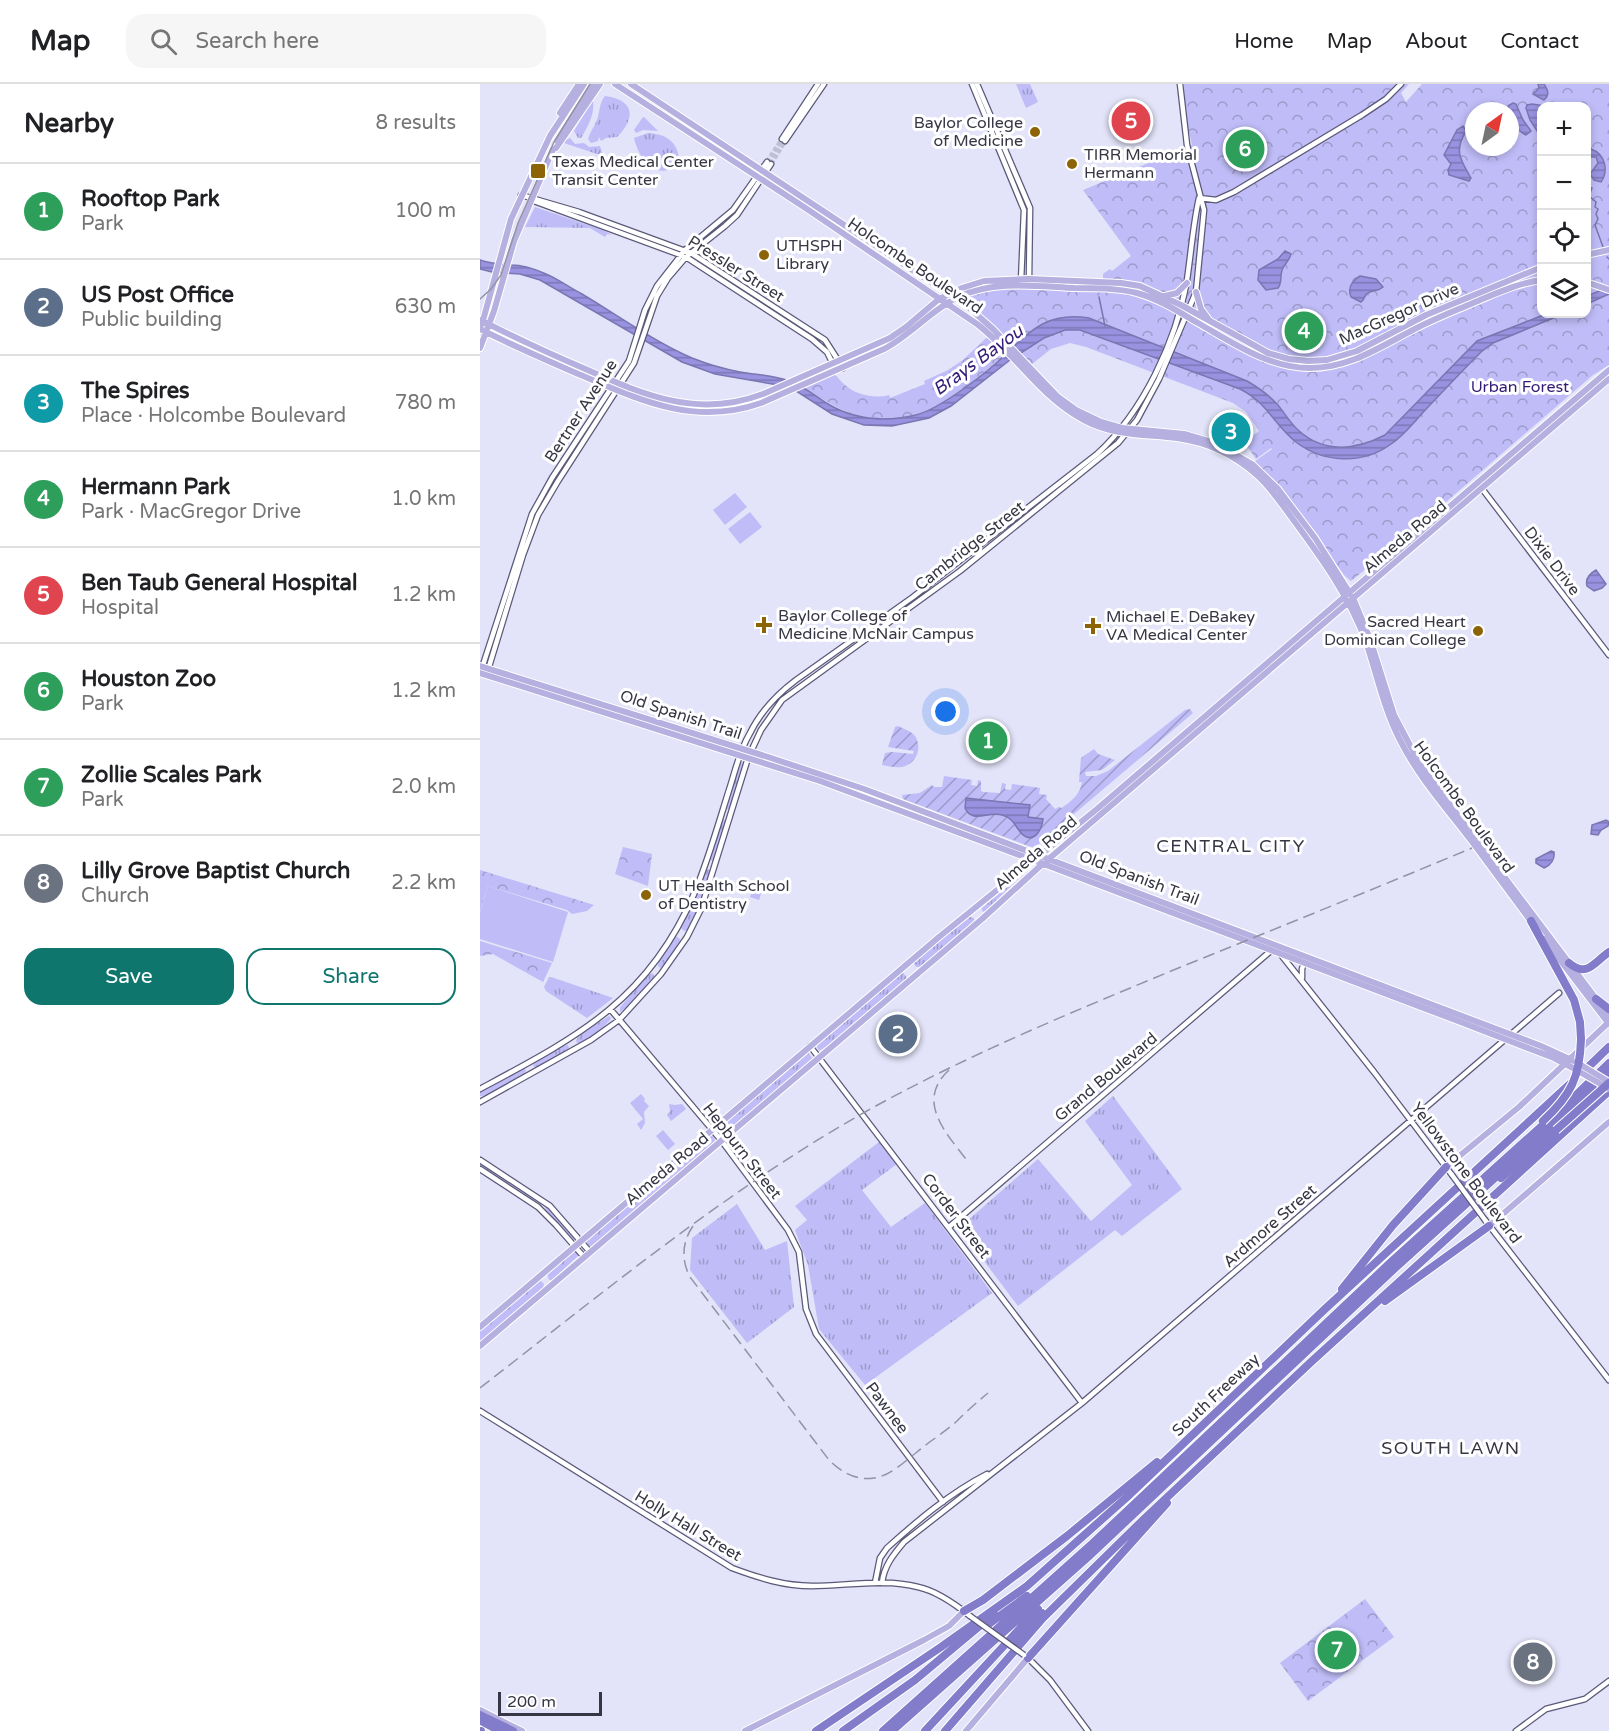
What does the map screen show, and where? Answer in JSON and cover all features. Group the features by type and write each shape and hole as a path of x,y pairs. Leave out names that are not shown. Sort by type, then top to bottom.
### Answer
{"highway":[{"path":"1393,1266 1474,1182 1560,1104 1572,1086 1581,1062 1580,1022 1574,1000 1531,921"},
{"path":"1569,963 1577,970 1585,970 1609,952"},
{"path":"1596,1004 1609,1009"},
{"name":"South Freeway","path":"816,1731 1027,1586 1128,1497 1325,1309 1609,1047"},
{"path":"883,1731 1093,1543 1609,1063"},
{"path":"892,1731 1060,1582 1393,1266 1580,1101 1609,1072"},
{"path":"1393,1266 1556,1131 1609,1082"},
{"path":"945,1731 1043,1618 1100,1562 1346,1330 1609,1090"},
{"path":"1325,1309 1393,1225 1446,1167"},
{"path":"1346,1330 1487,1223"},
{"path":"967,1613 1076,1529 1207,1420"},
{"path":"1026,1657 1132,1544 1186,1479"},
{"path":"969,1636 1004,1614 1049,1579 1083,1548 1093,1543"},
{"path":"965,1687 1068,1589 1100,1562"},
{"path":"925,1731 1051,1595 1060,1582"},
{"path":"845,1730 915,1680 1027,1586"},
{"path":"480,1715 513,1731"},
{"path":"480,1721 491,1731"},
{"path":"480,1721 500,1731"}],"main road":[{"path":"525,186 536,153 579,84"},
{"path":"480,348 481,320 511,219 550,136 584,84"},
{"name":"Holcombe Boulevard","path":"615,84 807,209 1000,340"},
{"name":"Holcombe Boulevard","path":"631,84 967,306 1026,367 1058,397 1076,410 1124,431 1174,433 1224,447 1271,481 1315,538 1349,597 1370,639 1394,715 1412,753 1569,963 1609,1023"},
{"path":"482,330 489,325 510,253 554,148 596,85"},
{"path":"694,135 712,137"},
{"path":"704,143 712,137"},
{"path":"807,209 811,202"},
{"path":"1591,254 1609,250"},
{"name":"MacGregor Drive","path":"1188,313 1278,357 1308,361 1349,358 1426,315 1537,269"},
{"path":"1519,276 1521,284"},
{"path":"655,402 726,404 745,401 811,374 897,334 939,299 984,281 1100,285"},
{"name":"MacGregor Drive","path":"1100,285 1132,285 1162,296 1247,351 1278,364 1308,368 1376,351 1427,322 1521,284 1537,281"},
{"path":"482,330 675,410 731,411 747,408 775,397 902,339 955,298 997,286 1025,282"},
{"path":"1162,296 1177,293 1186,283"},
{"path":"1591,283 1609,290"},
{"name":"MacGregor Drive","path":"1100,285 1140,294 1180,308"},
{"path":"967,306 967,297 971,292"},
{"path":"1196,292 1201,309 1212,323"},
{"path":"481,320 536,351"},
{"name":"Almeda Road","path":"480,1346 982,919 1477,482 1609,370"},
{"name":"Almeda Road","path":"480,1327 906,965 1349,597 1433,531 1609,380"},
{"path":"675,410 676,406 696,404"},
{"path":"1546,423 1551,429"},
{"path":"1428,525 1433,531"},
{"name":"Holcombe Boulevard","path":"1349,597 1366,641 1390,717 1407,754 1425,782 1531,921 1596,1004 1609,1016"},
{"name":"Old Spanish Trail","path":"483,670 804,772 975,835 1043,864 1095,880 1184,914 1276,945 1305,960"},
{"name":"Old Spanish Trail","path":"975,835 1050,858 1095,880"},
{"path":"974,909 982,919"},
{"name":"Old Spanish Trail","path":"1184,914 1271,951 1305,960 1459,1018 1512,1034 1609,1082"},
{"path":"906,965 915,975"},
{"path":"1596,1004 1601,1020 1598,1032"},
{"name":"Old Spanish Trail","path":"1459,1018 1505,1040 1551,1053"},
{"path":"1446,1167 1519,1107 1557,1071 1571,1063 1580,1049 1609,1023"},
{"path":"1551,1053 1565,1053 1580,1049"},
{"path":"1551,1053 1558,1064 1557,1071"},
{"name":"Old Spanish Trail","path":"1571,1063 1609,1090"},
{"path":"1487,1223 1609,1122"},
{"path":"542,1275 550,1286"},
{"path":"745,1731 924,1640 967,1613"},
{"path":"966,1731 1026,1657"},
{"path":"480,1710 522,1731"}],"street":[{"path":"819,84 784,140 824,84"},
{"path":"972,84 1024,210 1025,282"},
{"path":"977,84 1030,208 1025,282"},
{"name":"Cambridge Street","path":"480,1102 575,1049 619,1020 661,974 687,937 705,897 750,755 761,730 782,700 960,571 1091,466 1124,431 1149,398 1180,308 1199,198 1198,182 1184,127 1180,84"},
{"path":"1199,198 1216,200 1234,192 1362,115 1386,99 1401,84"},
{"name":"Bertner Avenue","path":"683,256 691,253 737,215 769,163"},
{"name":"Bertner Avenue","path":"483,670 538,515 631,362 655,294 685,250 733,210 759,179"},
{"name":"Pressler Street","path":"521,195 691,253 767,306 825,340 840,369"},
{"name":"Cambridge Street","path":"480,1089 570,1039 611,1010 632,991 652,967 686,910 704,864 741,752 759,718 777,695 954,566 1124,431 1160,370 1196,292 1204,210 1199,198"},
{"name":"Pressler Street","path":"644,238 726,278"},
{"path":"1149,398 1150,384"},
{"name":"Bertner Avenue","path":"483,670 532,514 552,477 597,411 617,387"},
{"path":"584,441 584,436 595,419 597,411"},
{"name":"Dixie Drive","path":"1477,482 1609,655"},
{"path":"777,695 782,700"},
{"path":"704,864 715,866"},
{"name":"Grand Boulevard","path":"949,1227 1276,945"},
{"name":"Yellowstone Boulevard","path":"1280,954 1412,1120 1487,1223 1607,1373 1609,1380"},
{"path":"1302,980 1301,974 1305,960"},
{"path":"652,967 661,974"},
{"name":"Ardmore Street","path":"882,1583 888,1562 903,1543 1082,1403 1559,993"},
{"name":"Hepburn Street","path":"611,1010 721,1140 792,1237 802,1268 804,1299 812,1327"},
{"path":"570,1039 575,1049"},
{"name":"Corder Street","path":"810,1046 1082,1403"},
{"path":"527,1064 532,1074"},
{"path":"480,1160 557,1212 590,1252"},
{"path":"480,1169 538,1207 584,1257"},
{"path":"538,1207 543,1201"},
{"name":"Pawnee","path":"812,1327 824,1347 943,1502"},
{"name":"Holly Hall Street","path":"480,1411 732,1568 761,1579 785,1584 809,1586 902,1583 921,1587 941,1596 1026,1657 1050,1680 1088,1731"},
{"name":"Ardmore Street","path":"875,1583 880,1558 887,1548 943,1502 992,1472"},
{"path":"899,1537 903,1543"},
{"path":"1516,1731 1546,1709 1585,1699 1609,1681"}],"green space":[{"path":"1016,84 1030,84 1038,102 1026,108"},
{"name":"Urban Forest","path":"1184,84 1409,84 1401,93 1406,102 1422,84 1609,84 1609,365 1593,375 1351,581 1344,575 1284,491 1254,462 1272,449 1256,459 1244,442 1259,431 1246,412 1233,403 1070,343 1051,349 1032,364 969,304 969,297 995,289 1053,288 1103,292 1103,274 1110,269 1112,271 1131,256 1083,190 1192,145 1185,115"},
{"path":"605,96 622,101 627,106 629,117 617,137 601,141 599,137 598,141 591,143 588,139"},
{"path":"593,100 590,120 581,138 578,138 574,131"},
{"path":"643,117 658,131 643,130 636,133 634,130"},
{"path":"648,133 659,135 673,142 679,158 674,168 666,171 652,168 642,158 634,138"},
{"path":"570,138 575,144 584,143 589,147 600,146 603,156 564,143"},
{"path":"535,207 612,235 607,234 605,237 590,228 525,227"},
{"path":"986,338 991,339 1005,356 938,406 903,419 886,420 852,414 805,388 834,374 849,388 860,394 889,395 890,398 925,384 924,381 948,370 963,360"},
{"path":"735,493 747,507 725,525 713,510"},
{"path":"750,512 762,527 740,544 728,529"},
{"path":"1190,709 1193,713 1034,848 903,799 902,795 920,793 932,785 942,787 944,776 972,780 971,785 977,786 978,780 981,781 983,792 1000,793 1002,783 1006,784 1005,789 1011,790 1012,784 1040,788 1039,794 1047,795 1046,799 1055,809 1062,808 1075,797 1081,787 1082,782 1079,782 1081,758 1094,749 1098,754 1115,760 1102,770 1085,772 1086,776 1096,776 1108,771 1185,710"},
{"path":"898,726 915,736 918,745 917,755 911,763 902,767 882,765 885,753 913,754 914,751 888,747 895,727"},
{"path":"978,734 1011,738 998,748 965,744"},
{"path":"741,762 743,763 730,808 726,810 728,798"},
{"path":"723,819 726,821 717,855 713,861 709,856"},
{"path":"623,847 652,854 648,886 615,874"},
{"path":"1031,866 985,912 982,911 982,908"},
{"path":"707,869 710,870 710,877 706,893 688,930 684,931 680,927"},
{"path":"480,870 594,905 587,911 572,914 567,910 488,886 480,911"},
{"path":"755,881 764,884 759,900 750,897"},
{"path":"488,886 568,912 553,962 480,939 480,912"},
{"path":"970,916 974,919 973,922 920,967 916,967 913,962"},
{"path":"676,936 680,942 666,964 660,968 659,960"},
{"path":"480,941 552,963 543,982 493,954 480,956"},
{"path":"902,971 907,978 819,1051 816,1044"},
{"path":"652,973 653,980 629,1006 620,1012 620,1007"},
{"path":"549,977 613,998 587,1018 546,991 544,987"},
{"path":"609,1016 610,1020 595,1034 577,1043 579,1035"},
{"path":"568,1045 569,1048 565,1053 534,1067 536,1061 553,1049"},
{"path":"807,1051 813,1059 723,1135 718,1128"},
{"path":"521,1069 526,1071 505,1088 480,1096 483,1089"},
{"path":"641,1094 649,1106 644,1112 645,1123 641,1130 637,1124 643,1119 630,1103"},
{"path":"1113,1096 1182,1189 1122,1236 1115,1230 1018,1306 959,1228 1038,1159 1091,1221 1132,1185 1085,1121"},
{"path":"669,1104 682,1104 686,1109 671,1121 667,1115 670,1111"},
{"path":"663,1130 675,1144 668,1150 656,1136"},
{"path":"710,1135 715,1141 592,1247 588,1245 586,1240"},
{"path":"879,1142 897,1164 862,1190 891,1227 925,1203 992,1293 865,1385 819,1329 808,1265 795,1230 807,1220 795,1206"},
{"path":"480,1163 538,1201 532,1200 480,1168"},
{"path":"737,1204 765,1250 787,1241 794,1307 747,1343 690,1270 692,1238"},
{"path":"545,1207 549,1208 576,1238 573,1240 546,1211"},
{"path":"574,1250 578,1256 552,1280 549,1280 547,1273"},
{"path":"540,1280 544,1284 543,1288 480,1342 480,1330"},
{"path":"1365,1599 1394,1637 1308,1701 1280,1663"},
{"path":"1364,1615 1373,1626 1366,1629 1370,1635 1354,1646 1340,1628 1346,1624 1356,1626 1354,1622"}],"shaded area":[{"path":"1538,84 1544,84 1547,90 1548,94 1544,100 1533,94 1539,88"},
{"path":"1527,105 1537,105 1537,131 1530,120"},
{"path":"1519,111 1531,131 1526,135 1519,130"},
{"path":"1463,126 1465,129 1459,150 1471,178 1469,181 1449,175 1448,170 1451,164 1444,155 1457,130"},
{"path":"1591,149 1600,155 1604,163 1605,172 1601,182 1594,180 1591,176 1598,163 1596,157 1591,157"},
{"path":"1285,251 1291,254 1282,271 1279,286 1266,290 1258,280 1259,270 1278,259"},
{"path":"480,260 542,272 678,352 728,369 789,381 805,388 838,409 860,416 882,419 916,415 950,398 976,380 1043,324 1063,317 1089,318 1247,381 1270,397 1295,427 1308,438 1318,443 1340,447 1363,444 1385,435 1477,341 1537,318 1553,318 1493,343 1481,352 1407,431 1380,451 1368,456 1343,459 1318,454 1296,442 1264,407 1240,389 1080,330 1065,330 1044,338 1010,360 951,406 929,418 892,426 864,425 832,414 790,387 715,374 682,362 540,280 520,274 480,269"},
{"path":"1360,276 1376,279 1383,287 1367,294 1361,302 1351,297 1350,290 1353,282"},
{"path":"1609,287 1609,294 1591,302 1591,294"},
{"path":"1596,570 1606,584 1594,591 1587,586 1587,579"},
{"path":"966,798 1030,805 1028,817 1043,819 1041,827 1034,837 1026,837 1006,816 997,814 976,816 968,813 965,808"},
{"path":"1606,820 1609,822 1608,826 1598,835 1591,834 1592,825"},
{"path":"1551,851 1554,852 1554,857 1549,865 1544,868 1536,863 1536,859"}],"waterway":[{"path":"1591,198 1596,202 1595,207 1598,209 1596,214 1598,219 1595,225 1603,247"},
{"path":"1099,297 1105,326"}],"tunnel":[{"path":"767,162 782,139"},
{"path":"771,164 785,141"}],"tram line":[{"path":"480,299 501,275 518,223 554,142 590,84"}],"railway":[{"path":"480,1388 715,1208 764,1174 865,1112 941,1072 1057,1019 1472,848"},
{"path":"949,1070 939,1082 934,1094 934,1106 944,1130 969,1163"},
{"path":"693,1226 684,1251 685,1264 690,1277 829,1460 844,1472 867,1479 891,1472 952,1425 988,1393"}],"place":[{"name":"Ben Taub General Hospital","path":"1131,121"},
{"name":"Baylor College of Medicine","path":"1035,132"},
{"name":"Houston Zoo","path":"1245,149"},
{"name":"TIRR Memorial Hermann","path":"1072,164"},
{"name":"Texas Medical Center Transit Center","path":"538,171"},
{"name":"UTHSPH Library","path":"764,255"},
{"name":"Hermann Park","path":"1304,331"},
{"name":"The Spires","path":"1231,432"},
{"name":"Baylor College of Medicine McNair Campus","path":"764,625"},
{"name":"Michael E. DeBakey VA Medical Center","path":"1093,626"},
{"name":"Sacred Heart Dominican College","path":"1478,631"},
{"name":"Rooftop Park","path":"988,741"},
{"name":"UT Health School of Dentistry","path":"646,895"},
{"name":"US Post Office","path":"898,1034"},
{"name":"Zollie Scales Park","path":"1337,1650"},
{"name":"Lilly Grove Baptist Church","path":"1533,1662"}],"district":[{"name":"CENTRAL CITY","path":"1231,846"},
{"name":"SOUTH LAWN","path":"1451,1448"}],"water label":[{"name":"Brays Bayou","path":"978,360"}]}
